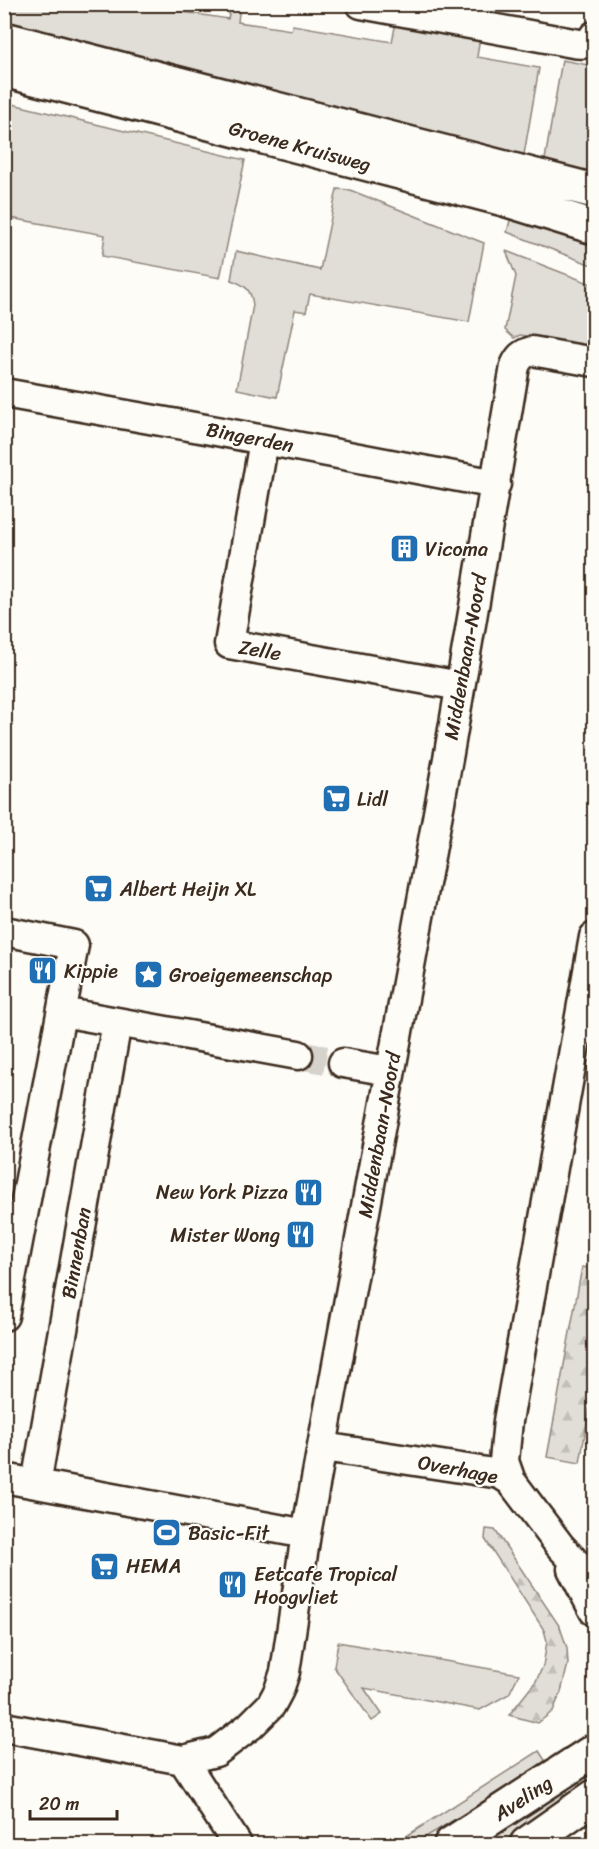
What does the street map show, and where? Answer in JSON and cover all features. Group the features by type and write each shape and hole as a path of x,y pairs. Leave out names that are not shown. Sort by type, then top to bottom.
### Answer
{"main road":[{"name":"Groene Kruisweg","path":"4,39 594,191"},
{"name":"Groene Kruisweg","path":"4,70 504,199 594,227"},
{"name":"Aveling","path":"452,1845 594,1751"},
{"name":"Aveling","path":"527,1845 594,1797"}],"street":[{"path":"361,4 573,44 588,43 594,36"},
{"name":"Middenbaan-Noord","path":"4,1727 183,1760 216,1752 250,1726 272,1705 279,1690 285,1672 306,1534 460,686 515,366 518,358 532,351 594,362"},
{"name":"Bingerden","path":"4,393 496,484"},
{"name":"Zelle","path":"264,440 229,644 460,686"},
{"path":"4,931 74,945 4,1316"},
{"path":"511,1481 504,1461 508,1421 594,937"},
{"path":"62,1012 298,1055"},
{"name":"Binnenban","path":"36,1484 117,1022"},
{"path":"343,1063 390,1071"},
{"name":"Overhage","path":"323,1447 500,1474 511,1481 560,1546 594,1582"},
{"path":"4,1478 306,1534"},
{"name":"Overhage","path":"560,1546 594,1611"},
{"path":"183,1760 237,1845"}],"green space":[{"path":"4,5 164,5 164,9 228,19 231,5 240,5 238,22 291,30 293,25 392,42 396,22 480,36 477,57 539,68 522,166 5,32"},
{"path":"562,60 594,66 594,184 543,171"},
{"path":"4,102 245,160 220,278 102,256 105,235 5,217"},
{"path":"337,189 350,190 484,243 469,322 310,294 306,312 295,310 277,397 237,389 253,305 251,295 246,288 231,280 236,251 320,270"},
{"path":"512,213 594,237 594,266 507,232"},
{"path":"506,251 594,285 594,347 520,335 514,338 505,330 516,276"},
{"path":"582,1267 594,1269 594,1382 580,1463 547,1457"},
{"path":"486,1529 495,1530 560,1627 567,1648 568,1664 561,1692 553,1711 538,1723 509,1715 536,1681 543,1666 547,1641 544,1630 485,1539"},
{"path":"338,1642 519,1674 509,1694 480,1710 364,1688 382,1714 372,1721 334,1667"},
{"path":"539,1751 550,1768 522,1786 477,1806 414,1844 394,1844"},
{"path":"559,1787 570,1804 508,1844 470,1844"}],"tunnel":[{"path":"298,1055 343,1063"}],"place":[{"name":"Vicoma","path":"404,549"},
{"name":"Lidl","path":"336,799"},
{"name":"Albert Heijn XL","path":"99,889"},
{"name":"Kippie","path":"43,971"},
{"name":"Groeigemeenschap","path":"148,975"},
{"name":"New York Pizza","path":"309,1192"},
{"name":"Mister Wong","path":"301,1235"},
{"name":"Basic-Fit","path":"167,1533"},
{"name":"HEMA","path":"105,1566"},
{"name":"Eetcafe Tropical Hoogvliet","path":"233,1585"}]}
